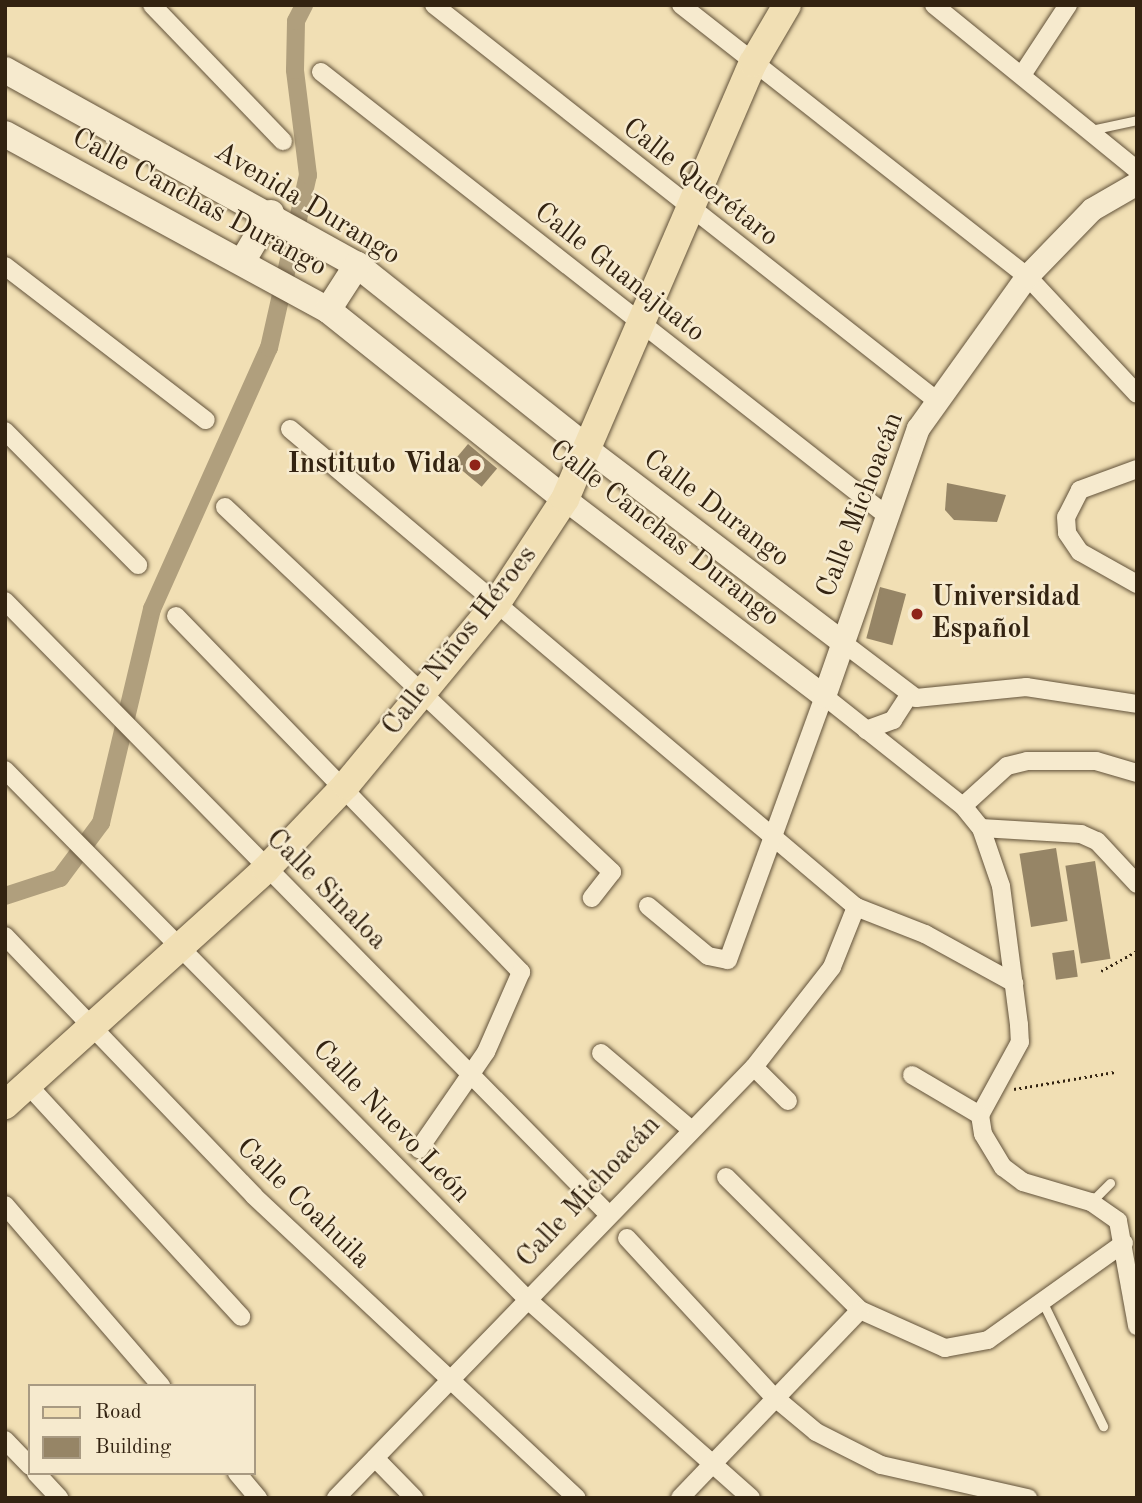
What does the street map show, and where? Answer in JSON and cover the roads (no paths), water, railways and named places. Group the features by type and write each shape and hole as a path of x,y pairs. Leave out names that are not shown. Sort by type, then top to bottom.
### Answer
{"main road":[{"name":"Calle Niños Héroes","path":"5,1105 265,869 346,785 496,604 565,499 645,326 753,63 778,12"},
{"name":"Avenida Durango","path":"5,70 271,213 348,259 588,449"},
{"name":"Calle Canchas Durango","path":"5,134 322,305 565,499"},
{"path":"242,262 271,213"},
{"path":"322,305 348,259"}],"street":[{"path":"152,5 283,141"},
{"name":"Calle Querétaro","path":"434,5 691,210 936,400"},
{"path":"681,5 1027,276 1137,394"},
{"path":"934,5 1137,170"},
{"path":"1022,75 1068,5"},
{"name":"Calle Guanajuato","path":"321,72 885,514"},
{"name":"Calle Michoacán","path":"648,906 708,956 729,960 751,907 770,835 824,695 885,514 936,400 1027,276 1092,209 1137,183"},
{"path":"5,266 206,420"},
{"path":"290,429 856,907 925,934 1014,983"},
{"path":"5,431 138,565"},
{"name":"Calle Durango","path":"588,449 842,642"},
{"path":"1137,470 1080,491 1066,517 1067,533 1080,552 1137,584"},
{"name":"Calle Canchas Durango","path":"565,499 824,695 963,806 981,828 1001,886 1020,1042 997,1092 980,1115"},
{"path":"225,507 612,872 592,898"},
{"name":"Calle Sinaloa","path":"5,601 265,869 473,1072 609,1215"},
{"path":"176,616 346,785 521,972 473,1072 419,1149"},
{"path":"842,642 912,696 1026,687 1137,704"},
{"path":"866,730 893,720 912,696"},
{"path":"963,806 1007,766 1027,761 1096,761 1137,773"},
{"name":"Calle Nuevo León","path":"5,770 181,945 528,1300 710,1466 751,1498"},
{"path":"981,828 1081,834 1097,841 1137,884"},
{"name":"Calle Michoacán","path":"336,1498 452,1381 690,1128 754,1067 832,967 856,907"},
{"name":"Calle Coahuila","path":"5,936 254,1196 577,1498"},
{"path":"601,1053 690,1128"},
{"path":"754,1067 788,1101"},
{"path":"912,1075 980,1115 990,1150 1023,1182 1091,1202 1118,1221 1132,1267 1137,1326"},
{"path":"28,1085 241,1317"},
{"path":"726,1177 860,1311 945,1348 988,1340 1044,1305 1124,1242"},
{"path":"5,1205 159,1384"},
{"path":"627,1238 773,1396 816,1432 881,1465 975,1493 1018,1497"},
{"path":"680,1498 773,1396 860,1311"},
{"path":"5,1440 28,1464"},
{"path":"375,1458 414,1498"},
{"path":"38,1475 59,1498"},
{"path":"239,1475 258,1498"}],"lane":[{"path":"1089,131 1137,120"},
{"path":"1091,1202 1110,1184"},
{"path":"1044,1305 1103,1426"}],"waterway":[{"path":"5,896 60,878 101,823 152,609 269,348 308,175 295,70 296,21 304,5"}],"place":[{"name":"Instituto Vida","path":"475,465"},
{"name":"Universidad Español","path":"917,614"}]}
